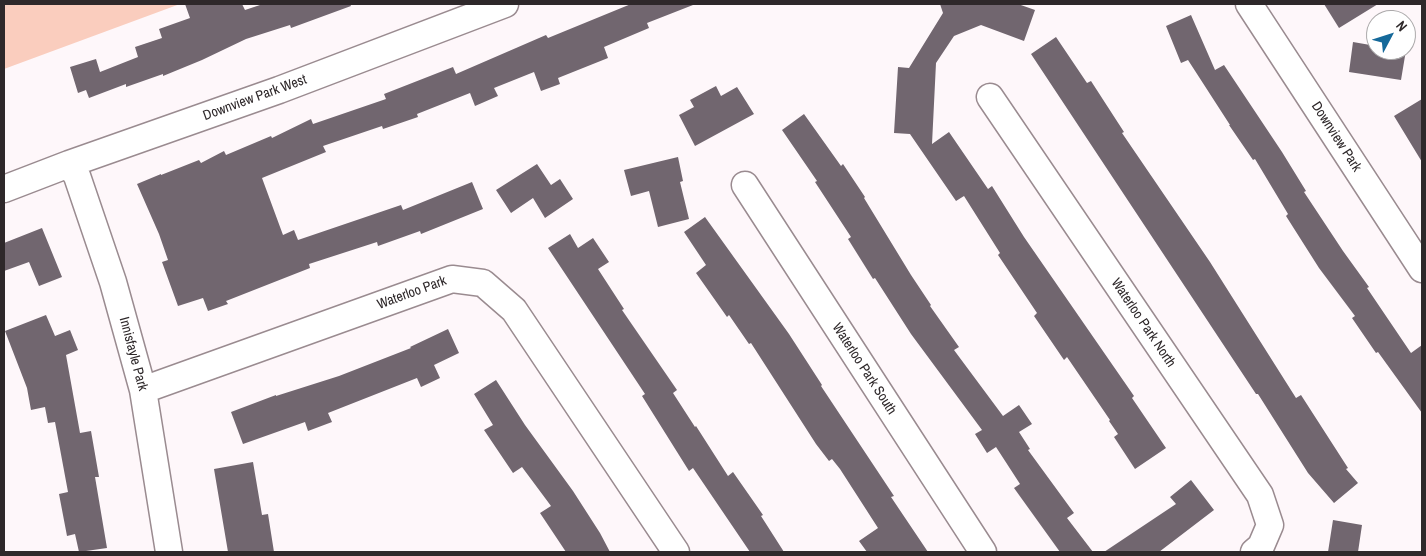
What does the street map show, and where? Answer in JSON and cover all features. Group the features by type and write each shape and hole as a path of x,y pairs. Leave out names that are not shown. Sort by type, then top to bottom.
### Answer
{"street":[{"name":"Downview Park West","path":"4,188 279,90 505,4"},
{"name":"Downview Park","path":"1249,4 1422,270"},
{"name":"Waterloo Park North","path":"990,98 1260,495 1270,526 1261,546 1254,552"},
{"name":"Innisfayle Park","path":"69,164 77,176 110,273 143,390 169,552"},
{"name":"Waterloo Park South","path":"745,185 983,552"},
{"name":"Waterloo Park","path":"143,390 452,279 483,283 514,310 676,552"}],"shaded area":[{"path":"4,4 180,4 4,69"}],"building":[{"path":"185,4 242,4 245,10 263,4 350,4 351,6 291,28 290,25 246,39 163,76 163,74 126,87 126,84 89,98 86,90 78,93 70,67 96,59 100,72 138,57 135,47 162,38 159,29 190,18"},
{"path":"631,4 693,5 647,23 649,28 604,47 608,58 558,78 560,84 541,91 534,72 494,88 498,96 475,106 470,93 417,114 418,117 383,129 382,126 323,146 326,152 262,178 283,235 294,230 298,240 401,205 403,210 472,182 483,209 421,234 420,231 378,246 377,242 309,264 310,268 226,301 228,304 208,311 203,298 178,306 162,262 168,260 137,184 199,160 201,163 224,151 226,155 271,136 272,138 311,119 313,124 386,99 384,94 453,67 456,74 546,35 548,38"},
{"path":"940,4 1018,4 1035,10 1024,41 981,25 954,36 936,63 932,144 949,132 988,189 992,186 1024,237 1134,396 1132,398 1166,448 1135,469 1114,437 1118,434 1110,420 1067,357 1064,360 1034,316 1037,313 998,255 1000,253 964,196 956,201 910,134 894,133 898,67 909,68 943,13"},
{"path":"1324,4 1378,4 1366,10 1339,28"},
{"path":"1191,15 1215,70 1224,65 1282,152 1306,191 1304,192 1369,287 1367,288 1411,353 1422,345 1422,413 1352,318 1355,316 1319,268 1286,216 1288,214 1255,159 1253,160 1229,125 1188,60 1181,63 1166,26"},
{"path":"1056,37 1087,83 1091,81 1124,132 1122,133 1210,262 1296,398 1301,395 1348,468 1346,469 1358,483 1334,503 1308,473 1258,394 1256,394 1031,54"},
{"path":"1353,42 1366,44 1366,60 1404,60 1401,80 1349,72"},
{"path":"716,86 721,96 737,87 754,114 695,146 679,115 694,107 690,100"},
{"path":"1422,99 1422,162 1394,116"},
{"path":"804,114 841,166 843,164 865,197 930,306 959,347 954,350 1003,416 1019,405 1032,424 1019,432 1030,449 1028,450 1074,513 1067,518 1093,552 1060,552 1014,488 1020,484 996,447 987,453 975,434 982,430 911,334 875,278 873,279 848,239 851,237 815,182 817,181 782,130"},
{"path":"678,157 683,181 680,182 689,219 658,227 649,191 631,196 624,170"},
{"path":"537,164 551,185 560,179 573,199 545,218 533,198 511,213 496,190"},
{"path":"705,217 789,334 894,496 891,497 928,552 867,552 859,541 878,528 840,469 832,459 829,461 816,444 751,343 749,344 729,315 727,317 696,273 706,265 684,232"},
{"path":"42,228 62,277 39,286 29,262 4,271 4,243"},
{"path":"570,234 578,248 593,238 609,262 598,269 624,309 622,310 677,390 673,393 695,427 728,476 733,472 763,515 761,516 784,552 750,552 693,468 689,471 642,396 645,394 548,248"},
{"path":"46,315 55,336 70,330 78,350 66,355 80,433 91,431 99,477 95,477 107,548 79,552 75,534 67,536 59,494 68,492 55,422 48,423 45,407 31,410 27,388 5,331"},
{"path":"448,329 459,353 434,365 440,378 421,387 417,378 328,413 332,422 308,431 305,422 243,444 231,412 276,395 339,376 411,348"},
{"path":"496,380 525,425 573,491 610,552 566,552 540,513 551,506 522,467 513,473 484,430 493,425 474,394"},
{"path":"253,462 262,515 268,514 274,552 228,552 214,469"},
{"path":"1191,480 1214,510 1159,552 1104,552 1176,504 1170,497"},
{"path":"1333,520 1362,525 1358,552 1328,552"}]}
